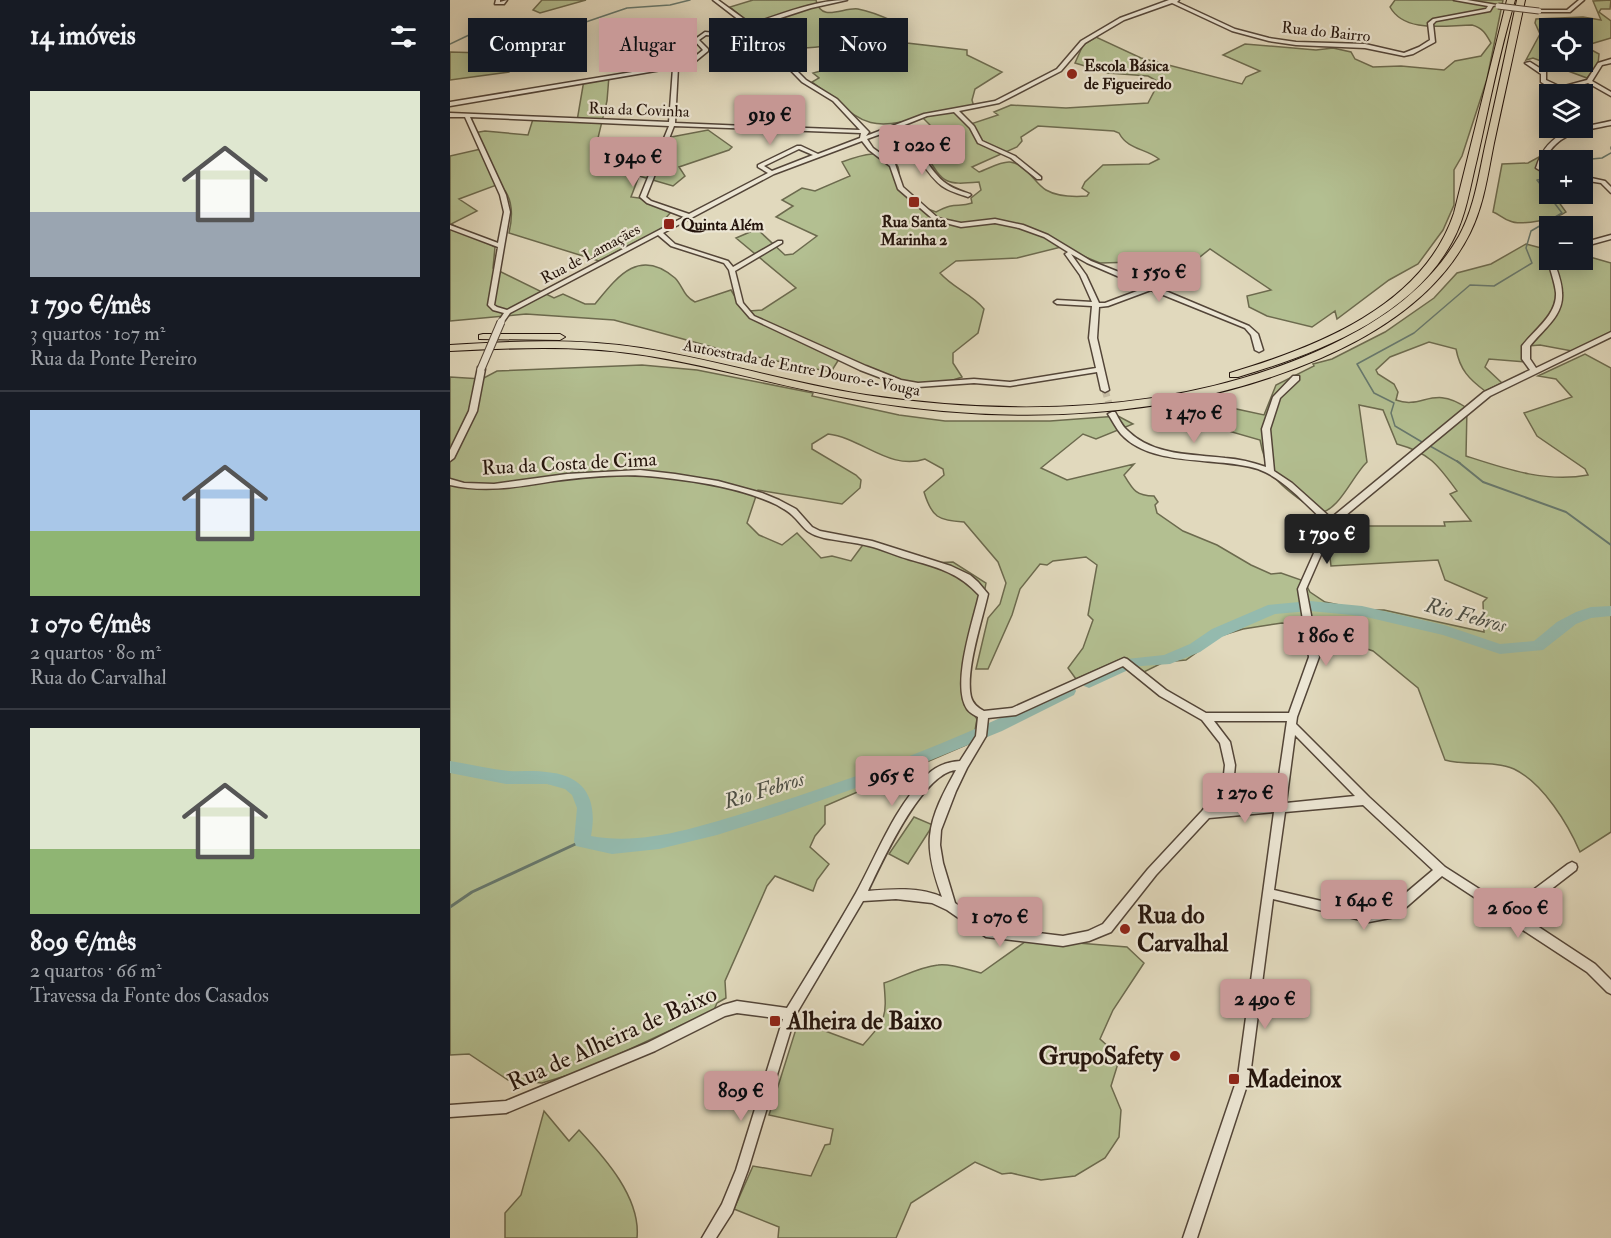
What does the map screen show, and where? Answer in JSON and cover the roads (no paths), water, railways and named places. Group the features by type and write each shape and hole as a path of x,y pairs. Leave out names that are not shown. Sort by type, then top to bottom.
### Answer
{"highway":[{"name":"Autoestrada de Entre Douro-e-Vouga","path":"450,339 539,336 631,343 684,351 853,388 935,399 1004,404 1054,403 1148,393 1244,372 1312,348 1353,328 1388,305 1437,259 1447,243 1461,204 1511,0"},
{"name":"Autoestrada de Entre Douro-e-Vouga","path":"450,348 522,345 637,351 862,398 921,406 996,411 1087,409 1125,405 1182,396 1261,377 1298,364 1364,333 1421,293 1448,262 1469,229 1476,209 1521,0"}],"street":[{"path":"498,0 496,3 504,3 505,0"},
{"path":"715,0 739,18"},
{"path":"775,18 816,5 845,0"},
{"name":"Rua de Lamaçães","path":"450,458 473,411 481,369 501,322 508,312 772,173 864,135 878,133 926,116 988,105 1005,98 1059,70 1083,42 1122,19 1169,1 1178,0"},
{"path":"1456,0 1539,11 1568,11 1582,0"},
{"name":"Rua do Bairro","path":"1169,1 1257,37 1326,46 1363,46 1400,56 1411,54 1433,41 1430,23 1435,20 1488,10 1491,5"},
{"path":"697,41 706,50 697,57"},
{"path":"1528,63 1544,73 1543,81 1554,89 1570,88 1589,81 1600,64 1611,61"},
{"path":"450,105 641,72"},
{"path":"676,72 672,124 643,197 649,202 688,216"},
{"path":"795,72 806,83 835,100 864,135 871,149 893,165 900,188 936,219 961,225 994,221 1014,224 1046,237 1065,250 1247,327 1254,334 1259,350"},
{"path":"1589,81 1611,94"},
{"path":"450,105 463,116 503,195 507,212 491,304 495,309 508,312"},
{"path":"955,110 972,127 980,142 1013,157 1039,178"},
{"path":"769,112 776,127"},
{"name":"Rua da Covinha","path":"450,115 776,127 864,135"},
{"path":"1547,150 1558,136 1611,123"},
{"path":"891,127 902,133 919,150 943,184 968,195"},
{"path":"772,173 760,166 781,154 802,147 817,155"},
{"path":"1593,180 1604,183 1611,191"},
{"path":"450,227 500,246"},
{"path":"658,232 673,245 726,262 732,270 740,303 752,317 855,365 900,382 918,385 974,381 1010,384 1099,370"},
{"path":"1593,242 1611,237"},
{"path":"732,270 780,242"},
{"path":"1065,250 1083,274 1096,304 1093,338 1105,390"},
{"path":"1535,372 1526,359 1526,346 1555,314 1558,306 1559,293 1553,270"},
{"path":"1057,302 1106,304 1153,287"},
{"path":"1190,1238 1244,1076 1292,721 1313,664 1302,590 1331,523 1487,394 1611,334"},
{"path":"1270,471 1266,429 1277,397 1296,378"},
{"path":"1112,414 1116,425 1129,438 1158,451 1249,464 1270,471 1331,523"},
{"name":"Rua da Costa de Cima","path":"450,482 464,487 510,485 609,475 666,475 755,492 789,508 801,517 810,530 841,539 879,544 903,555 946,566 972,580 984,594 967,669 966,695 970,707 983,715"},
{"path":"860,896 913,894 933,898 951,906 986,932 1063,941 1089,936 1107,928 1139,886 1206,814 1228,785 1230,765 1225,742 1204,717 1163,693 1124,662 1013,712 983,715 983,733 963,765 935,838 944,891 951,906"},
{"path":"1204,717 1292,721 1365,800 1441,870 1508,916 1591,968 1611,988"},
{"path":"709,1238 727,1208 742,1170 790,1014 860,896 887,844 930,779 946,767 963,765"},
{"path":"1206,814 1365,800"},
{"path":"1508,916 1572,867"},
{"path":"1268,893 1369,917 1382,916 1391,913 1441,870"},
{"name":"Rua de Alheira de Baixo","path":"450,1111 506,1107 651,1047 723,1011 737,1007 790,1014"}],"waterway":[{"path":"450,44 469,35 574,26 627,8 670,5 690,0"},
{"path":"1593,159 1602,158 1611,153"},
{"path":"1539,180 1537,180 1539,183"},
{"path":"1422,442 1395,426 1391,413 1394,403 1374,393 1357,364 1414,333 1470,285 1494,286 1532,263 1526,248 1531,231 1562,213 1555,204"},
{"path":"1430,446 1458,462"},
{"path":"1458,462 1483,482 1566,512 1611,545"},
{"name":"Rio Febros","path":"1132,663 1165,660 1195,648 1217,633 1273,609 1310,606 1362,611 1444,630 1500,649 1538,646 1571,620 1591,613 1611,611"},
{"name":"Rio Febros","path":"1089,682 1121,667"},
{"name":"Rio Febros","path":"450,767 506,777 547,778 570,784 578,790 585,808 586,818 582,841 612,847 659,842 717,828 844,786 986,731 1069,691"},
{"path":"450,907 472,892 582,841"}],"tunnel":[{"path":"1105,390 1112,414"}],"place":[{"name":"Escola Básica de Figueiredo","path":"1072,74"},
{"name":"Rua Santa Marinha 2","path":"914,202"},
{"name":"Quinta Além","path":"669,224"},
{"name":"Rua do Carvalhal","path":"1125,929"},
{"name":"Alheira de Baixo","path":"775,1021"},
{"name":"GrupoSafety","path":"1175,1056"},
{"name":"Madeinox","path":"1234,1079"}]}
